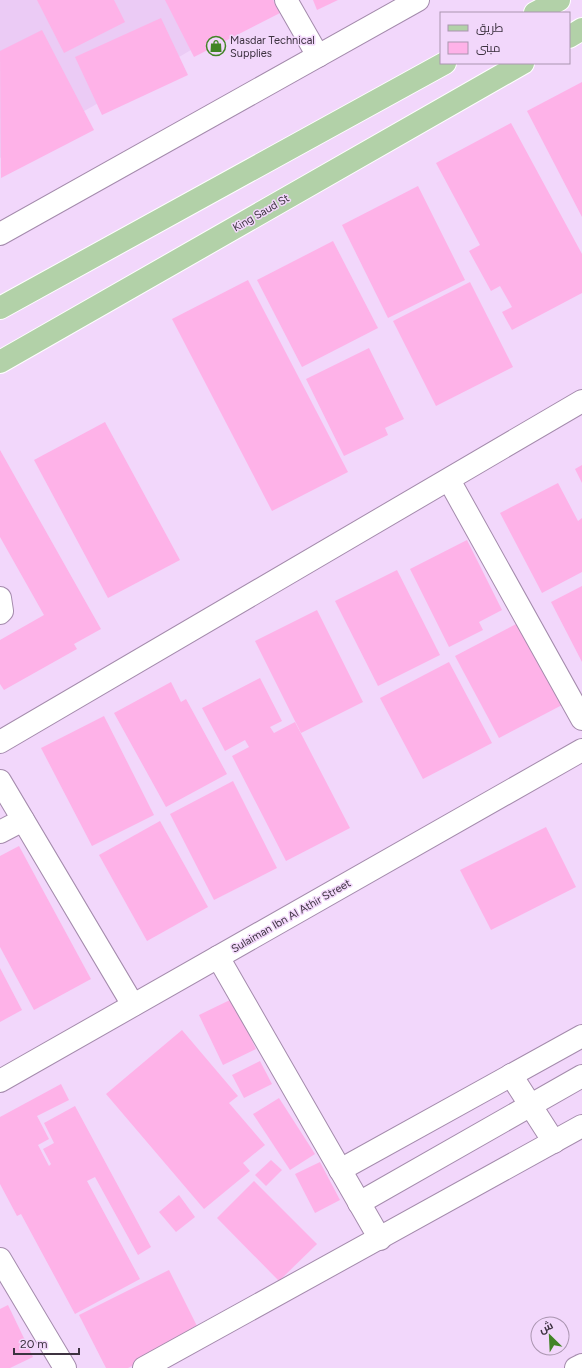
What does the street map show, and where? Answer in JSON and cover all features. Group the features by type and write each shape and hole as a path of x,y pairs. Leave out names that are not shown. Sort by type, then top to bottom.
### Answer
{"main road":[{"path":"537,12 559,0"},
{"path":"570,36 582,29"},
{"path":"0,308 443,64"},
{"name":"King Saud St","path":"0,362 521,64"}],"street":[{"path":"286,0 318,56"},
{"path":"0,234 418,0"},
{"path":"0,742 582,401"},
{"path":"449,480 582,719"},
{"path":"0,598 2,611 0,613"},
{"name":"Sulaiman Ibn Al Athir Street","path":"0,1081 582,750"},
{"path":"0,781 133,1005"},
{"path":"0,832 23,820"},
{"path":"218,957 380,1239"},
{"path":"340,1170 582,1036"},
{"path":"511,1075 554,1142"},
{"path":"359,1203 582,1076"},
{"path":"144,1368 380,1239 582,1126"},
{"path":"0,1259 5,1283 65,1368"},
{"path":"576,1368 582,1365"}],"shaded area":[{"path":"0,0 276,0 145,77 0,158"}],"building":[{"path":"37,0 114,0 125,22 64,53"},
{"path":"165,0 273,0 280,13 194,57"},
{"path":"313,0 338,0 317,10"},
{"path":"161,18 188,75 102,115 75,57"},
{"path":"42,30 94,130 1,178 0,51"},
{"path":"582,82 582,217 527,111"},
{"path":"511,123 582,254 582,293 512,330 502,312 512,307 500,286 491,291 469,251 480,245 436,163"},
{"path":"418,186 465,280 388,318 342,225"},
{"path":"333,241 378,328 302,367 257,280"},
{"path":"248,280 348,472 272,511 172,319"},
{"path":"470,282 513,367 436,406 393,321"},
{"path":"369,348 404,419 385,428 388,435 344,456 306,379"},
{"path":"105,422 180,560 108,598 34,460"},
{"path":"0,450 101,629 74,644 77,649 4,690 0,684 0,640 44,615 0,537"},
{"path":"582,465 582,483 575,469"},
{"path":"558,483 578,521 582,518 582,572 542,593 500,513"},
{"path":"467,540 502,610 479,622 483,630 449,647 410,569"},
{"path":"397,570 440,655 378,686 335,601"},
{"path":"582,586 582,662 551,602"},
{"path":"317,610 363,702 301,733 255,641"},
{"path":"520,622 564,704 499,738 455,656"},
{"path":"449,662 492,743 423,779 380,698"},
{"path":"260,678 282,721 270,727 274,733 295,722 350,828 286,861 232,756 249,747 245,740 225,751 202,708"},
{"path":"171,682 181,702 186,699 227,774 166,807 114,713"},
{"path":"104,716 154,815 92,846 41,748"},
{"path":"233,781 277,868 214,900 170,814"},
{"path":"160,821 208,907 147,941 99,855"},
{"path":"546,827 576,887 491,930 460,870"},
{"path":"19,846 91,979 34,1010 0,947 0,856"},
{"path":"0,968 22,1010 0,1022"},
{"path":"232,999 256,1049 223,1065 199,1015"},
{"path":"182,1030 238,1096 229,1103 265,1145 243,1163 250,1171 204,1209 106,1094"},
{"path":"260,1061 272,1084 244,1098 232,1075"},
{"path":"61,1084 69,1100 37,1116 49,1139 38,1145 49,1166 51,1164 43,1149 54,1143 44,1123 75,1106 151,1247 138,1255 95,1177 87,1181 140,1279 75,1314 21,1214 17,1216 0,1184 0,1117"},
{"path":"279,1098 315,1154 290,1170 253,1114"},
{"path":"271,1160 282,1170 266,1186 255,1175"},
{"path":"320,1162 340,1200 315,1213 295,1174"},
{"path":"254,1181 317,1244 279,1281 217,1218"},
{"path":"179,1195 195,1217 176,1232 159,1212"},
{"path":"169,1270 200,1332 128,1368 106,1368 79,1315"},
{"path":"8,1305 33,1357 10,1368 0,1368 0,1309"}],"place":[{"name":"Masdar Technical Supplies","path":"216,46"}]}
